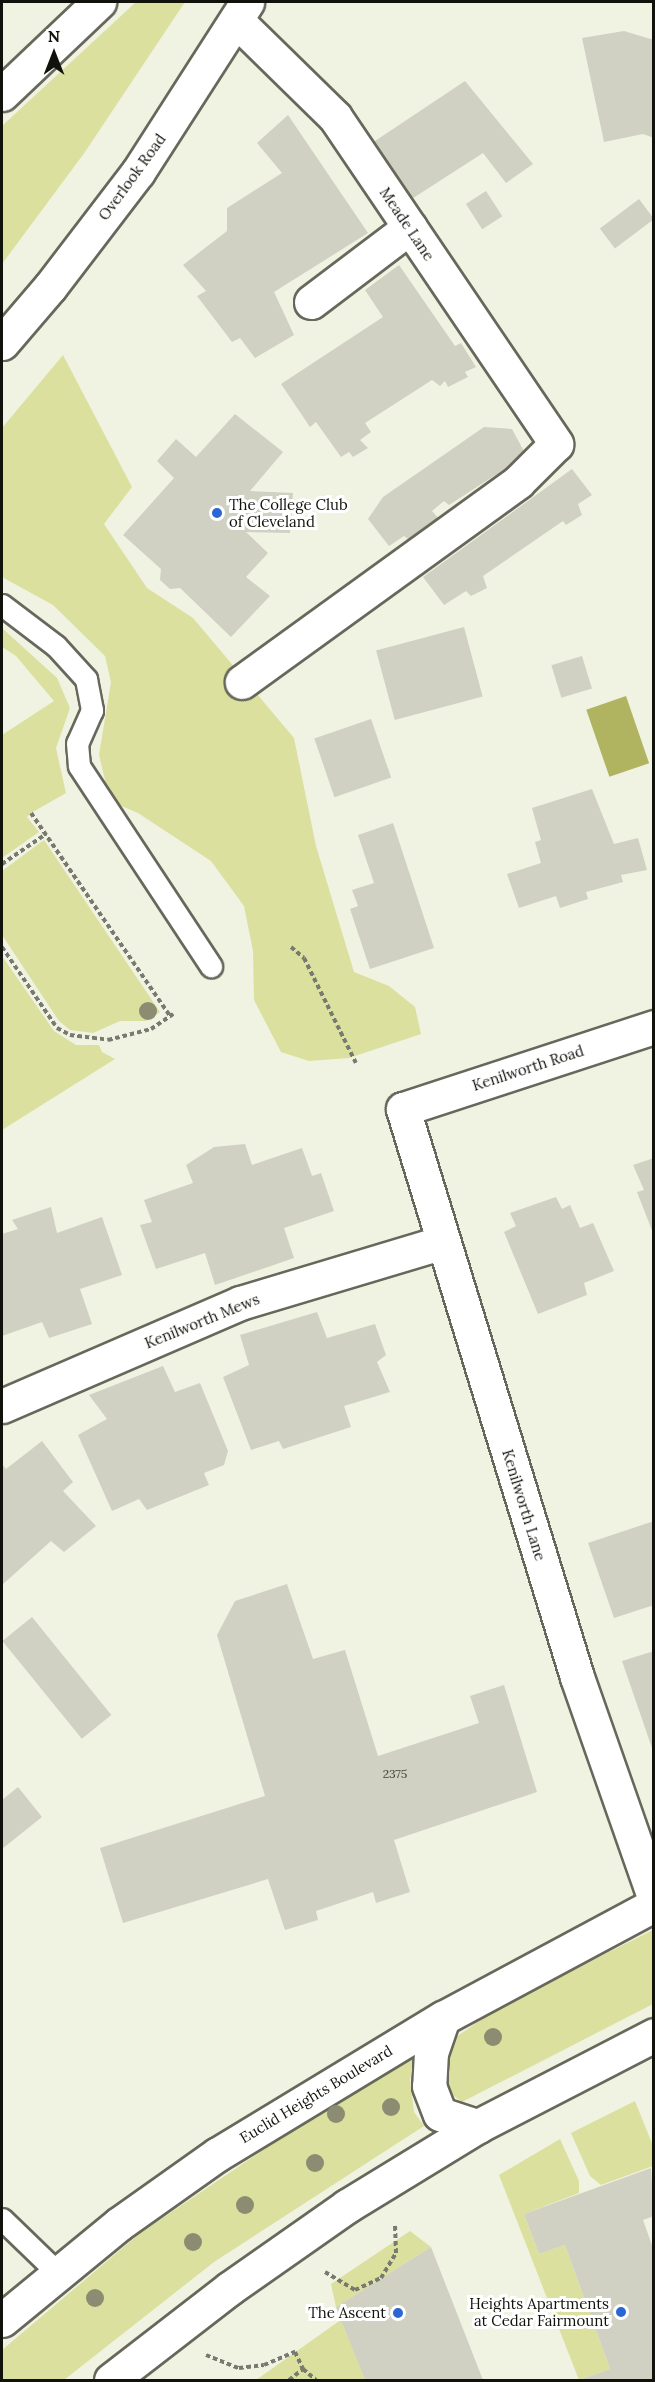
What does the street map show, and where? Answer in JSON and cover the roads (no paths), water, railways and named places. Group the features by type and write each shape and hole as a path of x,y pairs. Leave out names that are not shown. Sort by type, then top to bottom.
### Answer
{"street":[{"path":"2,94 99,2"},
{"name":"Meade Lane","path":"242,11 335,117 556,444 518,482 242,682"},
{"name":"Overlook Road","path":"2,343 50,287 138,172 242,11"},
{"path":"311,302 410,227"},
{"name":"Kenilworth Road","path":"403,1109 654,1027"},
{"name":"Kenilworth Lane","path":"403,1109 577,1677 654,1897"},
{"name":"Kenilworth Mews","path":"2,1406 240,1303 443,1242"},
{"name":"Euclid Heights Boulevard","path":"2,2320 58,2272 218,2154 443,2018 654,1905"},
{"path":"443,2018 431,2052 429,2086 440,2114 477,2126"},
{"path":"111,2380 230,2288 328,2220 477,2126 654,2036"}],"lane":[{"path":"2,605 56,646 86,679 92,710 77,743 79,766 211,966"},
{"path":"2,2218 58,2272"}],"place":[{"name":"The College Club of Cleveland","path":"217,513"},
{"name":"Heights Apartments at Cedar Fairmount","path":"621,2312"},
{"name":"The Ascent","path":"398,2313"}]}
